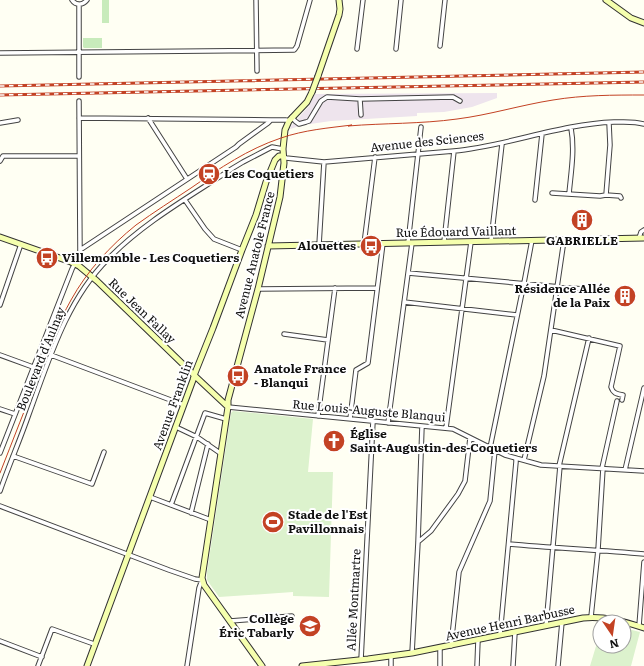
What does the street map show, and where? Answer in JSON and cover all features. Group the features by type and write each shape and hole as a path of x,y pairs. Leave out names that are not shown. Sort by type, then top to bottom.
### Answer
{"street":[{"path":"72,0 74,3 79,4 85,3 88,0"},
{"path":"256,0 257,71"},
{"path":"0,53 290,50 295,49 297,46 310,0"},
{"name":"Avenue Anatole France","path":"202,580 228,400 258,289 280,198 284,163 283,148 285,130 291,119 306,102 312,92 339,15 339,0"},
{"path":"357,49 363,0"},
{"path":"396,49 401,0"},
{"path":"440,46 445,0"},
{"path":"606,0 631,18 644,23"},
{"path":"79,4 79,77"},
{"path":"79,118 291,119 299,124 308,121 321,101 327,97 360,99 454,97 460,101"},
{"path":"360,99 361,115"},
{"path":"79,100 80,250"},
{"path":"148,118 187,179"},
{"path":"0,123 18,120"},
{"path":"80,250 236,147 271,120"},
{"name":"Avenue des Sciences","path":"283,156 286,158 324,162 454,152 502,144 589,124 630,122 644,124"},
{"path":"606,195 610,145 609,123"},
{"path":"388,422 408,273 421,127"},
{"path":"569,194 573,150 571,128"},
{"path":"535,200 542,134"},
{"path":"491,241 502,144"},
{"name":"Boulevard d'Aulnay","path":"0,491 55,344 70,312 92,277 108,258 138,232 185,200 248,159 272,147 283,148"},
{"path":"444,242 454,152"},
{"path":"0,161 3,156 79,156"},
{"name":"Avenue Franklin","path":"87,666 195,373 256,215 275,160 279,156 283,156"},
{"path":"364,244 375,157"},
{"path":"319,245 324,162"},
{"path":"552,193 620,196 620,198"},
{"path":"185,200 205,229 214,239 242,250"},
{"path":"642,238 641,232 644,230"},
{"name":"Rue Jean Fallay","path":"0,237 75,264 92,277 228,407"},
{"name":"Rue Édouard Vaillant","path":"268,246 642,238"},
{"path":"490,448 532,240"},
{"path":"524,460 544,376 564,240"},
{"path":"446,428 471,242"},
{"path":"350,419 356,370 368,363 383,243"},
{"path":"0,306 21,244"},
{"name":"Boulevard d'Aulnay","path":"0,453 80,250"},
{"path":"408,273 605,291"},
{"path":"318,416 335,288"},
{"path":"258,289 377,288"},
{"path":"404,302 517,314"},
{"path":"551,330 620,346 611,387 613,392 623,395 622,400"},
{"path":"284,334 328,340"},
{"path":"546,626 559,466 589,338"},
{"path":"0,355 33,367"},
{"path":"51,355 184,405"},
{"path":"625,470 644,388"},
{"path":"591,617 598,550 603,468 618,401"},
{"name":"Rue Louis-Auguste Blanqui","path":"228,407 453,429 505,455 541,465 644,471"},
{"path":"0,409 15,414"},
{"path":"171,505 205,413 226,419"},
{"name":"Allée Montmartre","path":"361,660 373,421"},
{"path":"412,653 422,426"},
{"path":"176,427 197,437 220,453"},
{"path":"418,542 431,532 458,494 465,481 470,438"},
{"path":"191,513 208,444"},
{"path":"451,646 459,572 490,501 495,450"},
{"path":"13,456 92,484 104,452"},
{"path":"500,635 516,458"},
{"path":"150,497 211,520"},
{"path":"0,506 189,577 202,580"},
{"path":"509,544 644,554"},
{"path":"642,627 644,562"},
{"path":"202,580 204,585 262,666"},
{"path":"187,666 199,588 202,580"},
{"path":"230,622 292,616"},
{"name":"Avenue Henri Barbusse","path":"302,666 341,664 427,651 591,617 612,619 642,627"},
{"path":"558,666 562,622"},
{"path":"38,666 52,629 94,644"},
{"path":"513,666 515,632"},
{"path":"477,666 478,640"},
{"path":"0,641 42,656"},
{"path":"440,648 440,666"},
{"path":"391,657 391,666"}],"shaded area":[{"path":"497,93 497,98 472,107 444,112 417,113 417,116 331,121 303,125 290,129 309,106 315,94"}],"green space":[{"path":"102,0 109,0 109,23 102,23"},
{"path":"83,38 102,38 102,48 84,48"},
{"name":"Stade de l'Est Pavillonnais","path":"233,411 313,419 308,472 333,472 329,597 293,596 293,592 219,597 207,580 231,413"},
{"path":"632,630 640,632 631,666 590,666 594,654 632,654"}],"tram line":[{"path":"0,473 50,345 66,309 84,279 108,250 136,225 234,160 269,142 298,133 316,130 352,125 348,126 430,122 457,119 564,98 609,95 644,95"}],"railway":[{"path":"0,86 644,72"},
{"path":"0,95 644,82"}],"place":[{"name":"Les Coquetiers","path":"209,174"},
{"name":"GABRIELLE","path":"582,220"},
{"name":"Alouettes","path":"371,246"},
{"name":"Villemomble - Les Coquetiers","path":"47,258"},
{"name":"Résidence Allée de la Paix","path":"625,296"},
{"name":"Anatole France - Blanqui","path":"238,376"},
{"name":"Église Saint-Augustin-des-Coquetiers","path":"334,441"},
{"name":"Stade de l'Est Pavillonnais","path":"273,522"},
{"name":"Collège Éric Tabarly","path":"310,626"}]}
